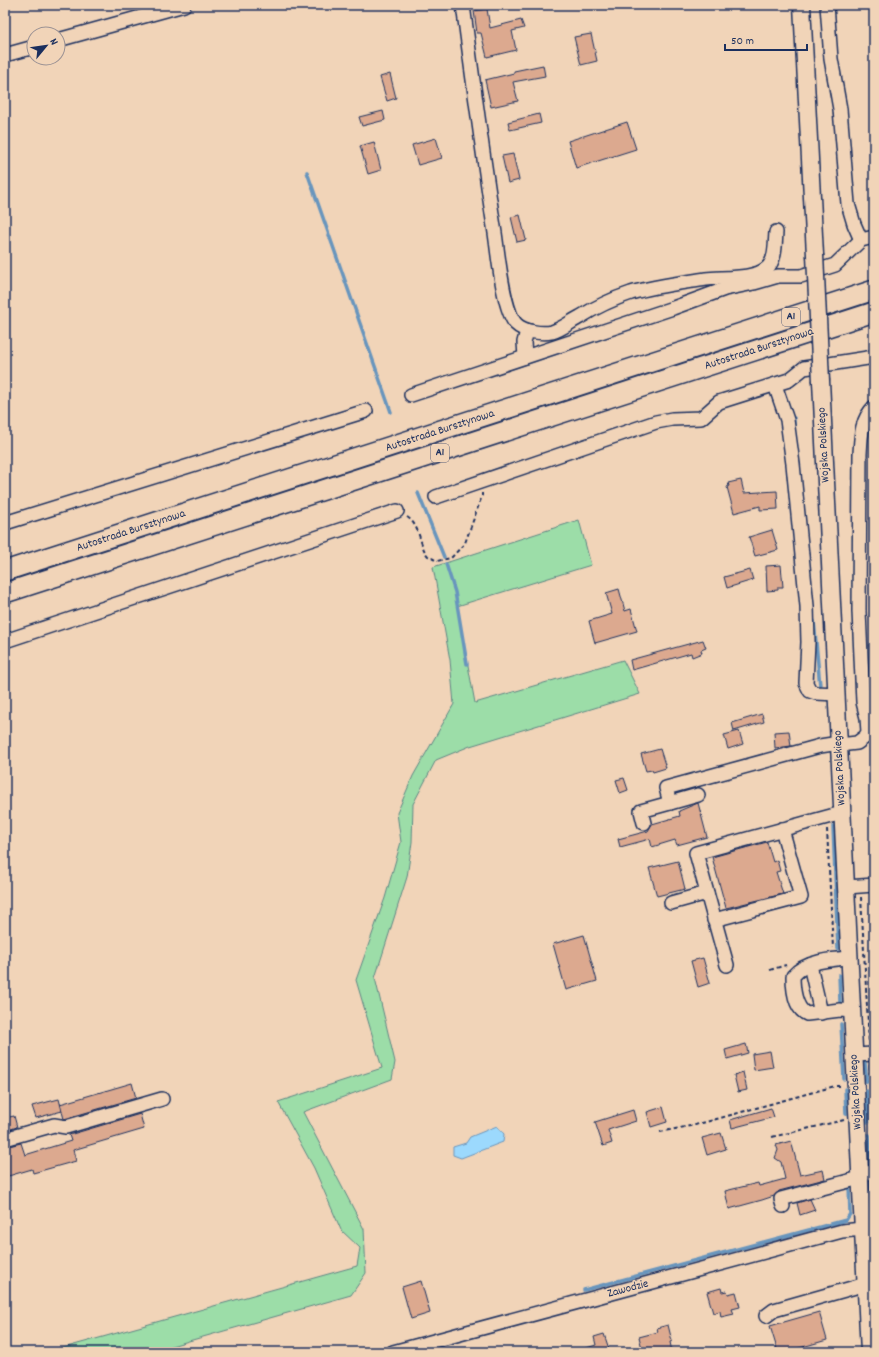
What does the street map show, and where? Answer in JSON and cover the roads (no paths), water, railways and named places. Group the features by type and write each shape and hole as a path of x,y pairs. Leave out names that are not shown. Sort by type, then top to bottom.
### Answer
{"highway":[{"name":"Autostrada Bursztynowa","path":"5,571 874,290"},
{"name":"Autostrada Bursztynowa","path":"5,593 874,312"}],"main road":[{"name":"Wojska Polskiego","path":"802,5 846,887 842,959 853,1011 857,1121 865,1175 863,1229 869,1352"}],"street":[{"path":"66,38 184,5"},
{"path":"463,5 482,148 500,265 512,317 516,323 527,331 552,332 601,305 654,287 708,279 730,278 759,272 767,268 773,258 776,232"},
{"path":"827,5 831,59 840,109 848,204 861,240"},
{"path":"5,55 26,49"},
{"path":"411,395 673,308 725,288 754,283 778,276 800,276 835,265 861,240 874,238"},
{"path":"525,357 524,342 527,331"},
{"path":"436,496 656,422 672,419 701,418 719,402 789,380 804,368 871,361"},
{"path":"775,385 787,420 802,553 808,642 806,683 810,691 816,693 837,694"},
{"path":"670,803 666,788 820,746 853,744 862,740 868,732 870,718 863,702 858,611 860,454 861,430 865,418 874,407"},
{"path":"5,523 366,411"},
{"path":"5,641 397,511"},
{"path":"644,823 641,811 698,795"},
{"path":"727,965 696,853 842,813"},
{"path":"714,920 801,897 782,829"},
{"path":"846,887 874,885"},
{"path":"671,903 707,893"},
{"path":"842,959 810,965 796,971 793,976 793,985 799,1006 803,1012 807,1014 840,1010 853,1011"},
{"path":"810,965 821,1013"},
{"path":"854,1055 874,1054"},
{"path":"5,1139 54,1125 66,1127 162,1099"},
{"path":"783,1206 781,1198 865,1175"},
{"name":"Zawodzie","path":"393,1352 842,1232 863,1229"},
{"path":"766,1316 774,1310 866,1284"}],"water":[{"path":"497,1126 504,1134 503,1142 461,1158 453,1155 453,1147 466,1143 470,1137"}],"waterway":[{"path":"307,172 391,412"},
{"path":"794,418 794,427"},
{"path":"418,493 444,557"},
{"path":"446,564 455,592 467,664"},
{"path":"814,621 820,686"},
{"path":"833,826 838,949"},
{"path":"839,975 840,1002"},
{"path":"841,1024 844,1079"},
{"path":"865,1063 867,1082"},
{"path":"845,1089 846,1114"},
{"path":"867,1091 868,1122"},
{"path":"869,1135 871,1164"},
{"path":"872,1183 874,1241"},
{"path":"584,1290 846,1220 850,1214 849,1185"}]}
